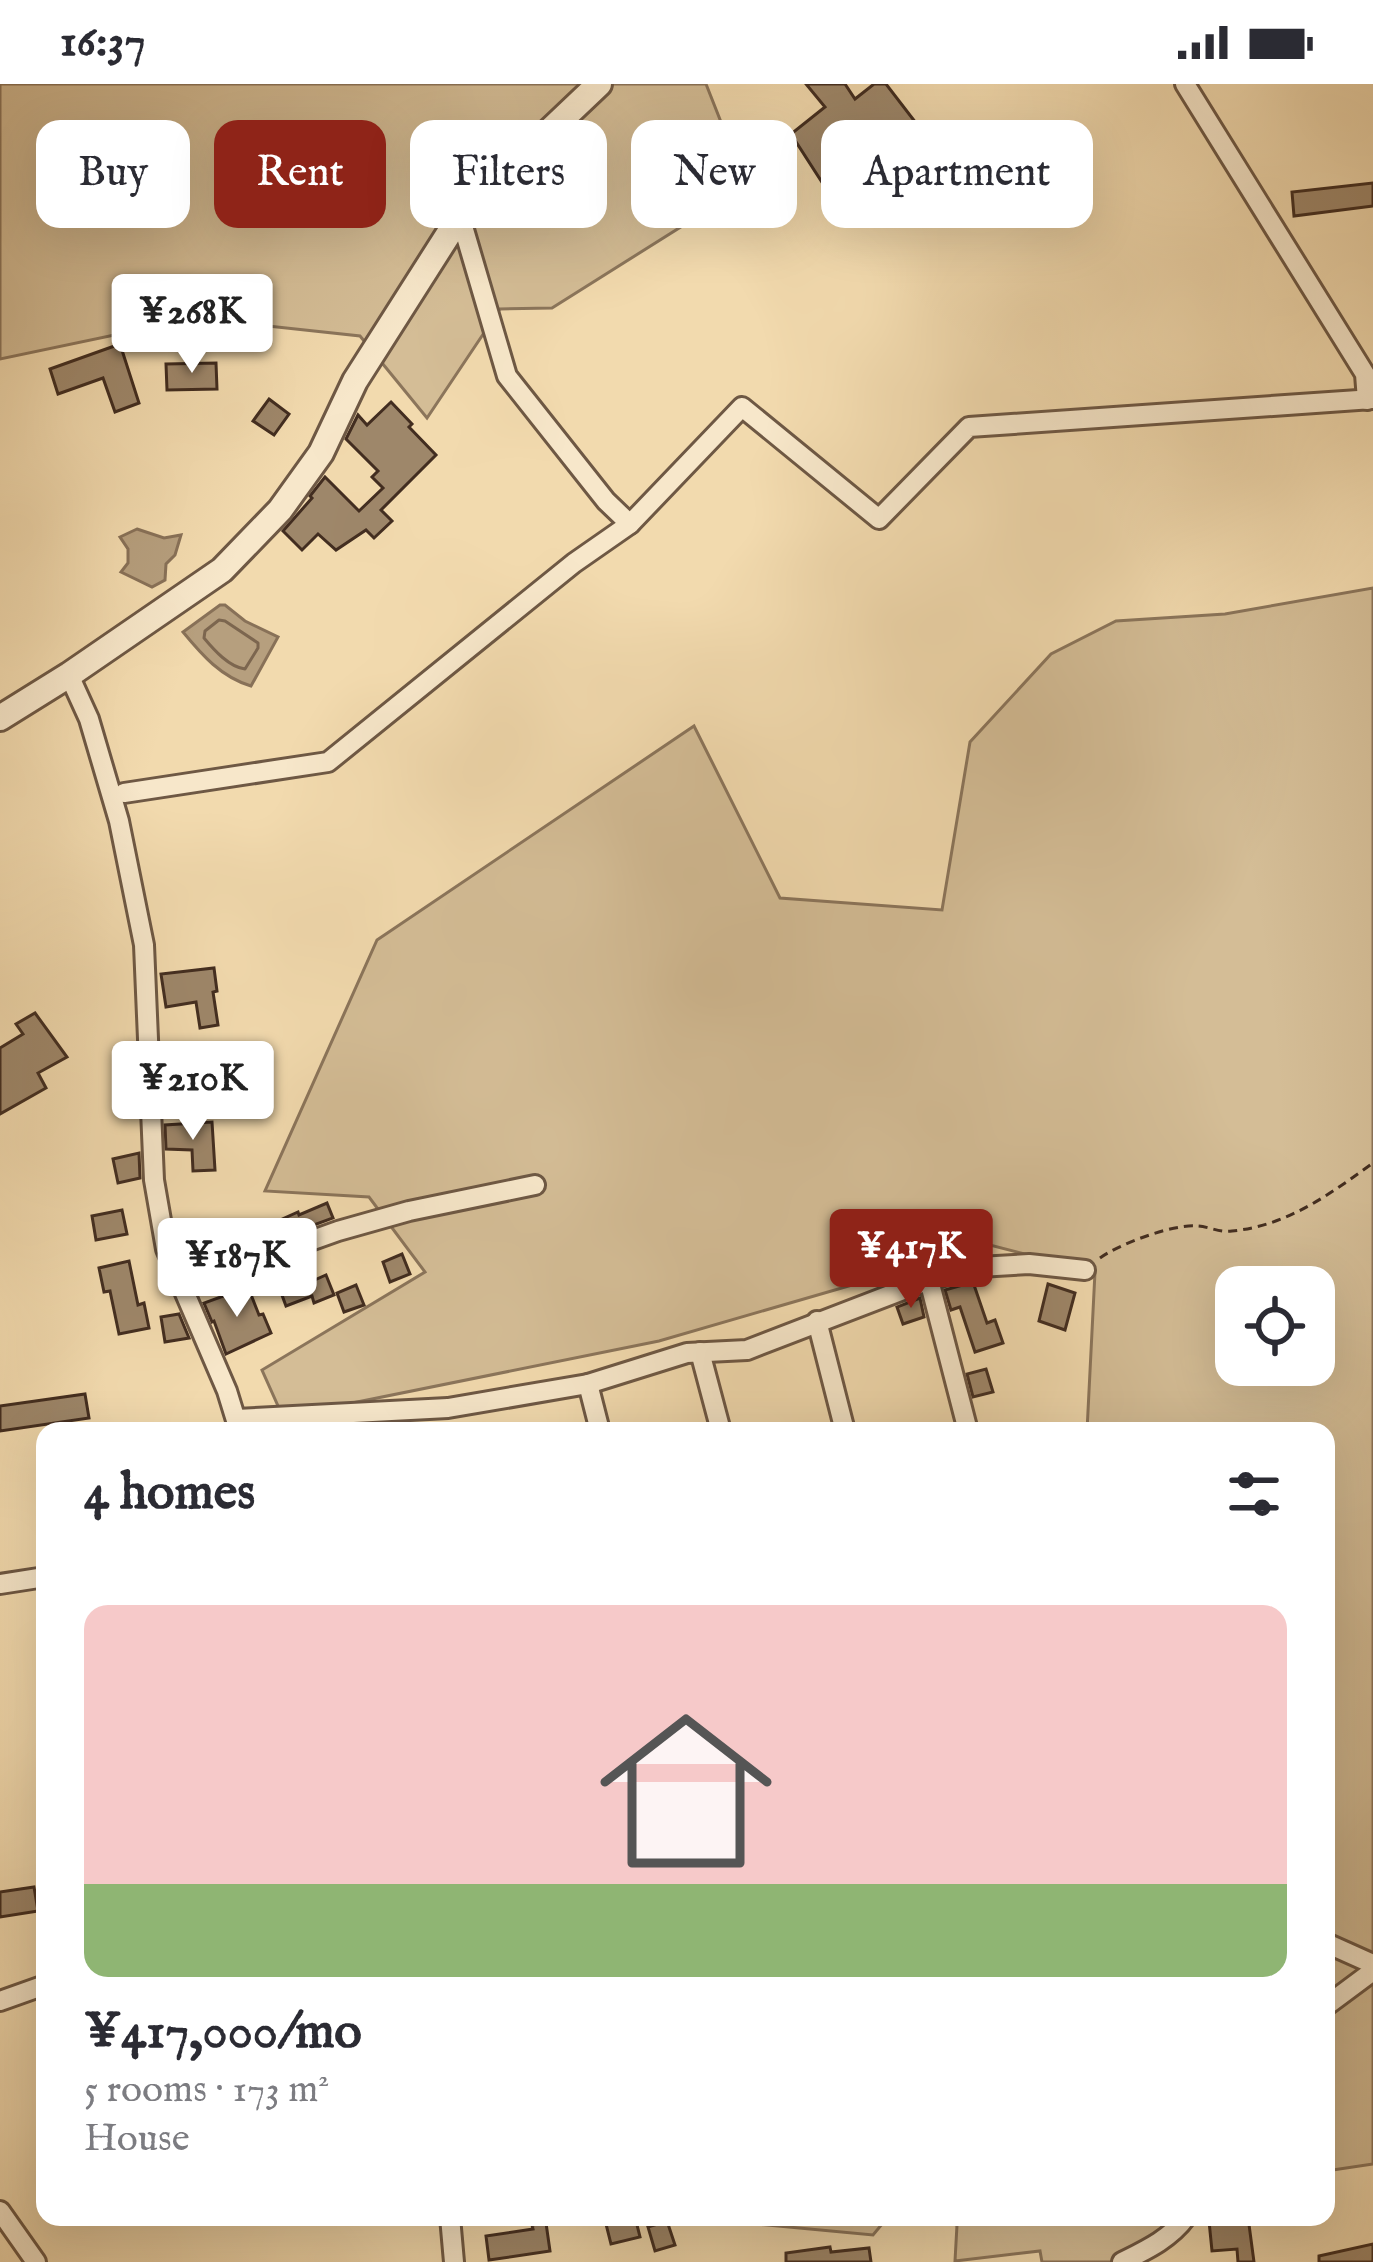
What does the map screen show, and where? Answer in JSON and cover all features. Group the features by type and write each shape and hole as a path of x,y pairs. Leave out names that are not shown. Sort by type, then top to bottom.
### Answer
{"street":[{"path":"561,120 599,84"},
{"path":"124,794 328,762 574,563 630,524 742,407 880,519 969,428 1370,399 1365,374 1185,84"},
{"path":"0,718 222,570 280,510 321,453 355,381 452,228"},
{"path":"464,228 507,376 606,501 630,524"},
{"path":"69,675 89,719 119,821 144,945 154,1180 166,1249 237,1422"},
{"path":"184,1286 338,1231 535,1185"},
{"path":"275,1422 448,1408 588,1384 687,1353 747,1350 929,1280 979,1267 1028,1264 1085,1270"},
{"path":"929,1280 966,1422"},
{"path":"817,1321 843,1422"},
{"path":"700,1352 719,1422"},
{"path":"588,1384 598,1422"},
{"path":"0,1585 36,1579"},
{"path":"1335,1948 1373,1968 1335,1999"},
{"path":"0,2001 36,1988"},
{"path":"0,2211 36,2262"},
{"path":"451,2226 454,2262"},
{"path":"1122,2262 1155,2246 1179,2226"}],"path":[{"path":"1085,1270 1113,1248 1150,1235 1193,1225 1228,1232 1282,1220 1329,1195 1373,1163"}],"shaded area":[{"path":"0,84 706,84 720,120 631,120 631,228 679,228 552,308 500,309 427,418 360,336 241,323 162,325 0,359"},
{"path":"1373,588 1373,2164 1335,2170 1335,1422 1087,1422 1095,1272 990,1245 659,1341 283,1417 262,1370 425,1272 369,1197 265,1191 377,940 694,726 780,898 942,910 970,742 1051,654 1116,621 1225,614"},
{"path":"778,2226 880,2226 873,2235"},
{"path":"957,2226 1170,2226 1119,2262 1042,2262 1040,2251 955,2261"}],"water":[{"path":"137,529 164,538 181,535 175,555 166,564 165,580 152,587 121,572 128,563 128,549 120,537"},
{"path":"220,605 278,637 251,686 221,671 183,632"}],"building":[{"path":"806,84 845,84 855,99 874,84 886,84 914,120 821,120 821,181 797,143 797,129 825,107"},
{"path":"1373,183 1373,206 1294,216 1292,192"},
{"path":"120,344 139,403 115,412 103,378 58,394 50,369"},
{"path":"216,363 217,389 167,390 166,364"},
{"path":"269,399 289,414 274,435 253,421"},
{"path":"391,402 436,455 381,510 392,521 374,538 366,530 336,550 318,534 302,550 283,531 325,477 359,511 383,488 372,477 378,471 346,439 358,415 367,425"},
{"path":"214,968 218,1025 200,1028 196,1002 166,1007 161,974"},
{"path":"35,1013 67,1057 38,1073 46,1088 0,1114 0,1048 23,1034 16,1024"},
{"path":"212,1122 215,1170 193,1171 192,1150 166,1149 165,1125"},
{"path":"139,1153 140,1178 118,1183 113,1159"},
{"path":"327,1203 333,1218 257,1246 251,1228"},
{"path":"122,1210 127,1234 96,1240 92,1216"},
{"path":"203,1246 210,1262 190,1270 184,1254"},
{"path":"402,1254 410,1274 390,1282 383,1262"},
{"path":"129,1261 138,1305 144,1303 149,1328 119,1334 110,1291 104,1292 99,1268"},
{"path":"326,1275 334,1295 314,1303 312,1296 286,1306 279,1287 298,1279 301,1286"},
{"path":"973,1282 987,1323 995,1320 1003,1343 975,1352 960,1307 951,1310 945,1290"},
{"path":"1048,1284 1075,1293 1065,1330 1039,1321"},
{"path":"356,1285 364,1305 344,1312 337,1293"},
{"path":"248,1287 271,1333 226,1354 204,1303"},
{"path":"920,1298 924,1317 903,1324 897,1307"},
{"path":"179,1314 189,1338 165,1342 161,1317"},
{"path":"986,1369 993,1392 973,1397 967,1374"},
{"path":"85,1394 89,1418 36,1422 36,1426 0,1431 0,1406"},
{"path":"34,1887 36,1911 0,1917 0,1892"},
{"path":"546,2226 550,2251 489,2260 486,2236"},
{"path":"606,2226 637,2226 640,2237 611,2244"},
{"path":"669,2226 675,2245 655,2251 648,2227"},
{"path":"1210,2226 1249,2226 1254,2262 1238,2262 1237,2249 1212,2251"},
{"path":"1373,2244 1373,2262 1319,2262 1319,2256"},
{"path":"830,2247 831,2252 869,2248 871,2262 786,2262 786,2253"}]}
